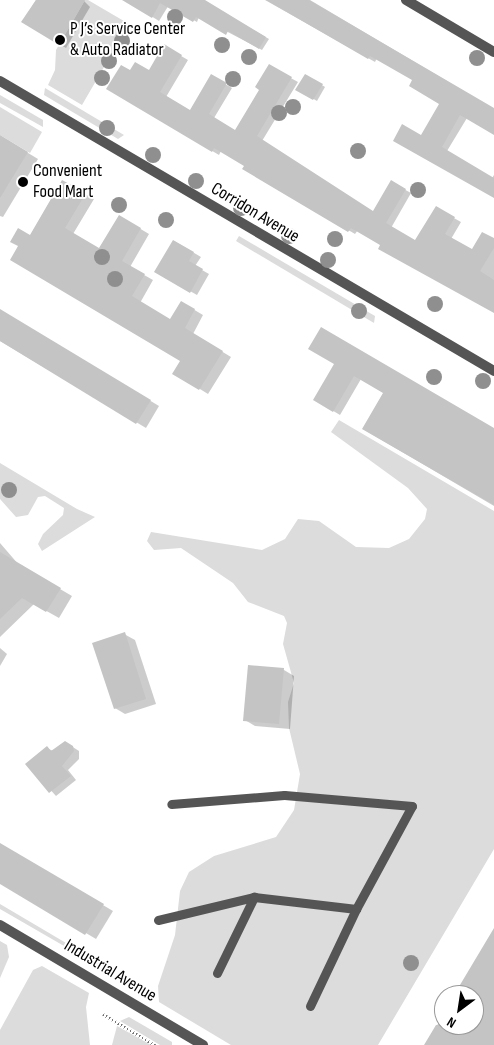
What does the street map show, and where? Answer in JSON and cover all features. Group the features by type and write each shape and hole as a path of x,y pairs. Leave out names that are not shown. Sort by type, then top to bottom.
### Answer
{"street":[{"path":"406,0 494,52"},
{"name":"Corridon Avenue","path":"0,81 494,371"},
{"name":"Industrial Avenue","path":"0,925 203,1045"}],"lane":[{"path":"171,804 284,794 412,806 356,909 310,1006"},
{"path":"158,920 254,897 356,909"},
{"path":"217,973 254,897"}],"path":[{"path":"103,1014 155,1045"}],"shaded area":[{"path":"81,0 88,0 129,24 82,105 48,85 55,70 56,50 84,2"},
{"path":"45,88 124,135 118,139 44,95"},
{"path":"0,95 43,120 43,127 0,103"},
{"path":"0,107 42,132 30,153 0,135"},
{"path":"239,236 375,316 374,323 236,241"},
{"path":"339,420 494,511 494,849 378,1045 231,1045 159,1002 158,986 175,935 180,891 189,872 214,856 276,837 294,810 300,774 289,728 288,702 294,683 283,644 287,623 284,616 248,602 233,583 181,548 154,550 147,541 151,532 262,550 285,539 298,519 319,521 356,547 389,548 409,539 425,519 427,509 408,488 331,432"},
{"path":"0,463 77,509 95,517 42,551 38,544 43,534 63,515 64,508 45,496 38,497 28,515 16,517 0,499"},
{"path":"0,904 105,966 109,972 0,909"},
{"path":"0,941 7,945 9,957 0,978"},
{"path":"42,966 89,993 86,1007 90,1045 0,1045 0,1030 33,970"},
{"path":"129,1017 172,1042 172,1045 160,1045 120,1021"},
{"path":"117,1026 151,1045 112,1045"}],"building":[{"path":"36,0 85,0 59,45 21,22"},
{"path":"122,0 205,0 266,37 259,49 228,31 226,35 196,17 193,22 160,3 152,18"},
{"path":"266,0 309,0 494,108 494,135 460,115 442,147 494,178 494,198 393,141 402,124 421,135 439,104 409,86 412,80 370,56 368,59"},
{"path":"164,44 182,55 160,92 190,110 211,74 227,83 209,114 235,130 259,90 255,87 269,64 292,77 257,136 373,211 391,180 406,189 386,223 415,240 436,206 455,217 445,234 472,249 482,232 494,238 494,248 480,271 494,280 494,313 378,249 380,245 351,228 348,232 242,169 244,166 214,148 212,152 106,89 121,65 130,70 135,62 149,70"},
{"path":"305,74 323,84 313,100 295,90"},
{"path":"0,135 28,152 0,198"},
{"path":"62,180 86,193 65,228 99,248 119,215 141,228 122,261 145,274 132,296 170,319 181,301 195,309 185,328 223,351 199,390 172,374 180,361 10,260 18,246 10,242 18,228 30,235"},
{"path":"173,240 194,252 189,261 203,269 190,293 154,272"},
{"path":"0,309 151,400 136,424 0,341"},
{"path":"321,327 494,428 494,505 362,429 383,393 354,376 333,412 313,400 334,364 308,349"},
{"path":"0,552 61,588 46,612 22,598 0,619"},
{"path":"125,632 146,699 114,709 92,643"},
{"path":"248,665 284,668 279,724 243,721"},
{"path":"65,741 73,746 74,751 62,766 71,776 49,793 25,764 47,746 51,751"},
{"path":"0,843 104,904 85,935 0,884"},
{"path":"494,928 494,1045 424,1045 434,1028 434,1035 484,1035 484,985 460,985"}],"place":[{"name":"P J’s Service Center & Auto Radiator","path":"60,40"},
{"name":"Convenient Food Mart","path":"23,182"}]}
